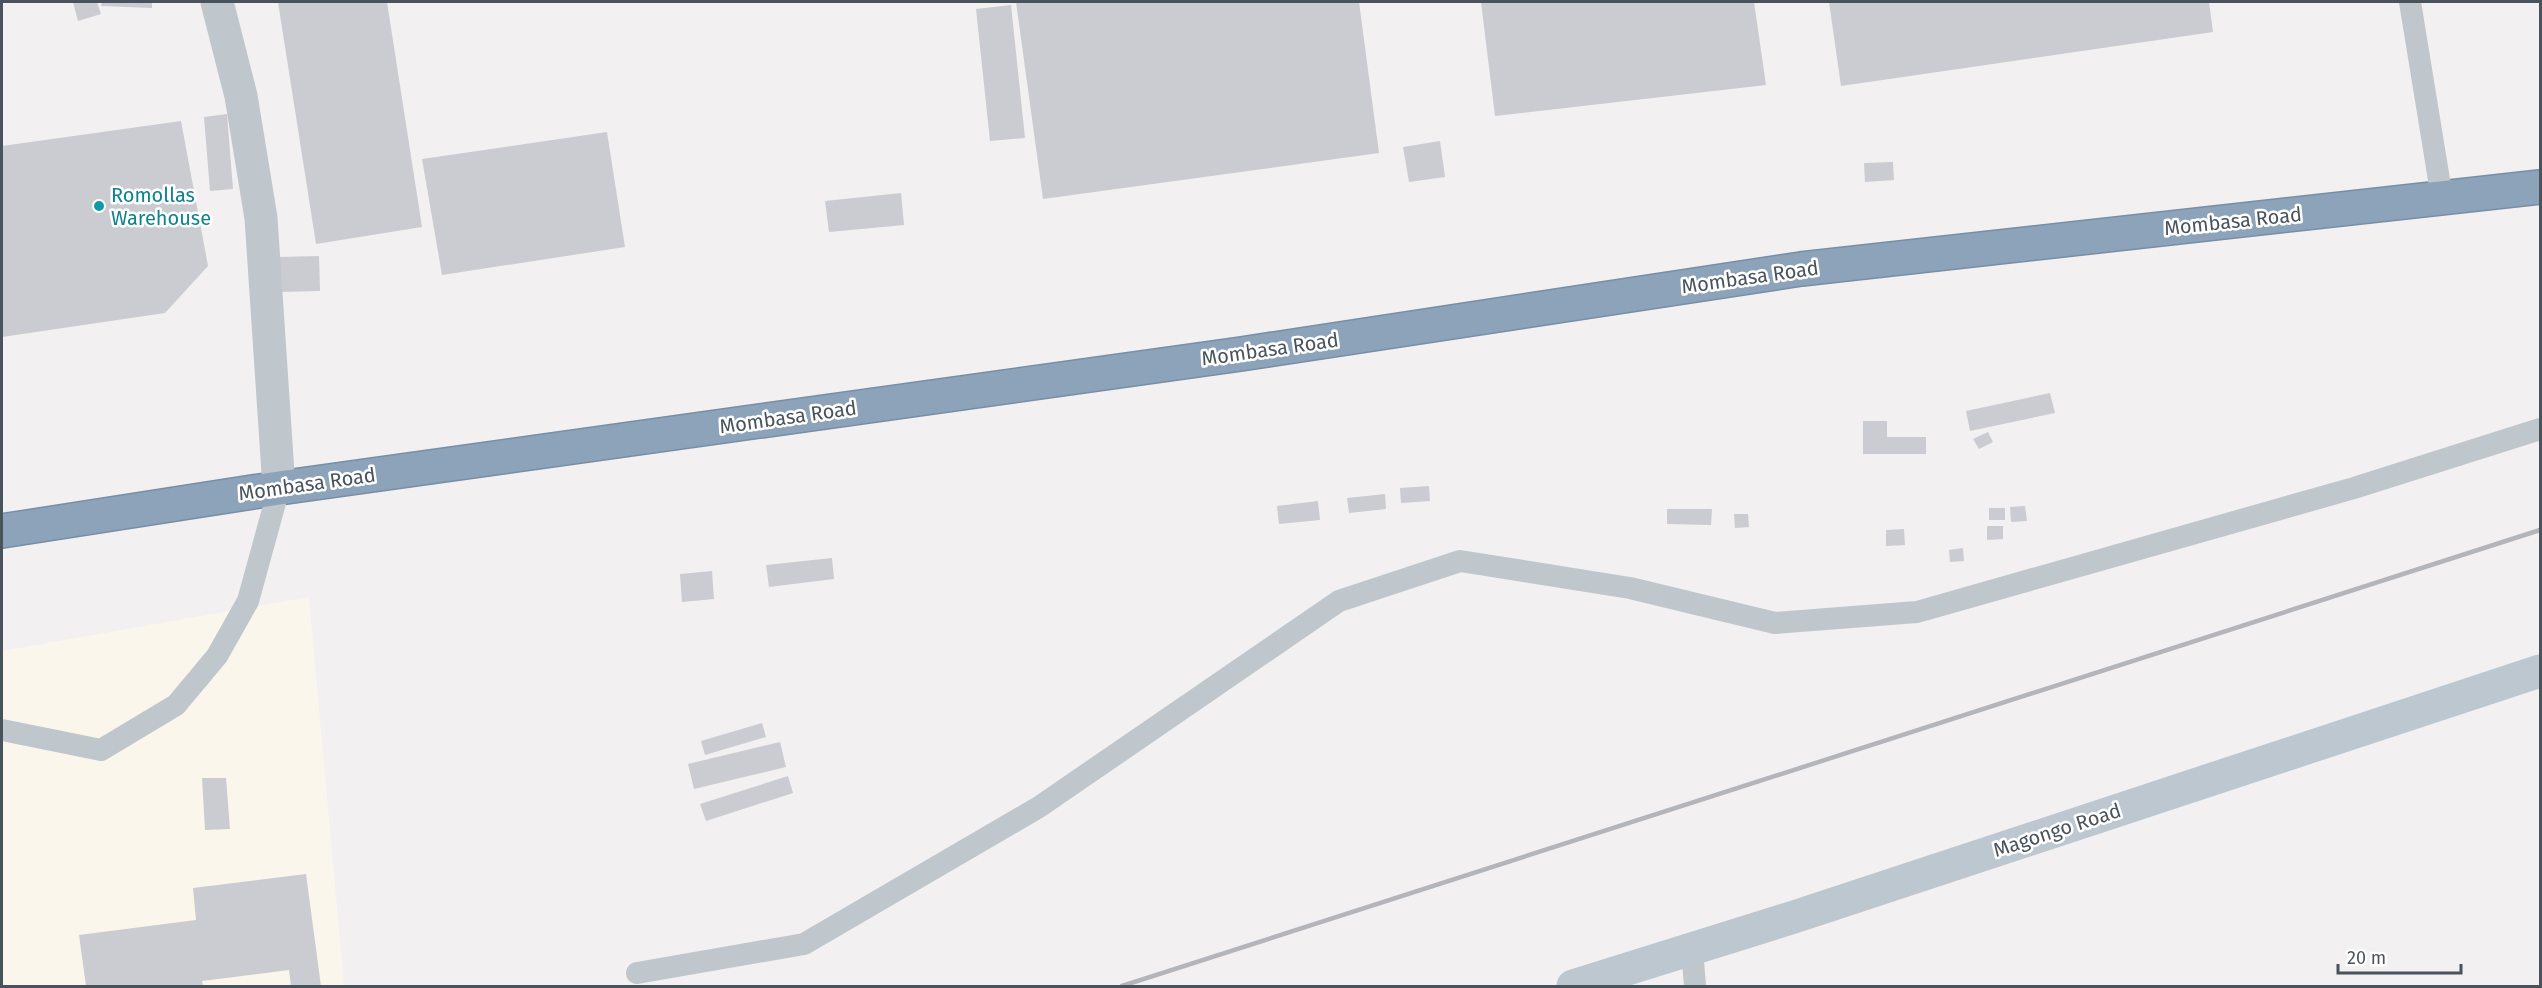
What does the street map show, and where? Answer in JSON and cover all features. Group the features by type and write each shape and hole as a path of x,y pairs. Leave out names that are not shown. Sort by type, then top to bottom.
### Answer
{"highway":[{"name":"Mombasa Road","path":"2,531 279,488 1241,354 1801,269 2541,188"}],"street":[{"path":"217,2 241,96 261,218 279,488"},
{"name":"Magongo Road","path":"1573,987 2541,671"}],"lane":[{"path":"2410,2 2442,198"},
{"path":"637,973 804,944 1039,807 1339,601 1460,561 1630,588 1775,623 1917,612 2354,488 2541,429"},
{"path":"2,730 101,750 176,705 217,656 248,601 279,488"},
{"path":"1692,949 1695,987"}],"shaded area":[{"path":"309,597 344,986 2,986 2,651"}],"building":[{"path":"73,2 97,2 101,14 78,21"},
{"path":"102,2 152,2 152,8 101,6"},
{"path":"278,2 387,2 422,227 316,244"},
{"path":"1016,2 1359,2 1379,153 1043,199"},
{"path":"1481,2 1754,2 1766,85 1495,116"},
{"path":"1829,2 2209,2 2213,32 1841,86"},
{"path":"1011,5 1025,138 990,141 976,9"},
{"path":"227,114 233,189 210,191 204,117"},
{"name":"Romollas Warehouse","path":"181,121 208,266 165,313 2,337 2,146"},
{"path":"607,132 625,247 442,275 422,159"},
{"path":"1440,141 1445,177 1409,182 1403,147"},
{"path":"1893,162 1894,180 1865,182 1864,163"},
{"path":"901,193 904,225 829,232 825,201"},
{"path":"319,256 320,291 279,292 279,257"},
{"path":"2050,393 2055,413 1970,431 1966,411"},
{"path":"1863,421 1887,421 1887,437 1926,437 1926,454 1863,454"},
{"path":"1988,432 1993,442 1979,449 1973,439"},
{"path":"1429,486 1430,501 1401,503 1400,488"},
{"path":"1385,494 1386,509 1349,513 1347,498"},
{"path":"1318,501 1320,520 1279,524 1277,506"},
{"path":"2025,506 2027,521 2011,522 2010,507"},
{"path":"1989,508 2005,508 2005,520 1989,520"},
{"path":"1667,509 1712,509 1711,525 1667,524"},
{"path":"1734,514 1748,514 1749,527 1735,528"},
{"path":"1987,526 2003,526 2003,539 1987,540"},
{"path":"1904,529 1905,545 1886,546 1886,530"},
{"path":"1963,548 1964,561 1950,562 1949,550"},
{"path":"832,558 834,579 769,587 766,565"},
{"path":"712,571 714,599 682,602 680,574"},
{"path":"762,723 766,737 705,755 701,741"},
{"path":"780,742 786,767 694,789 688,764"},
{"path":"788,776 793,793 706,821 700,804"},
{"path":"202,778 226,778 230,829 205,830"},
{"path":"306,874 321,986 291,986 289,970 202,981 203,986 86,986 79,935 196,920 193,888"}],"railway":[{"path":"1122,986 2540,530"}],"place":[{"name":"Romollas Warehouse","path":"99,206"}]}
